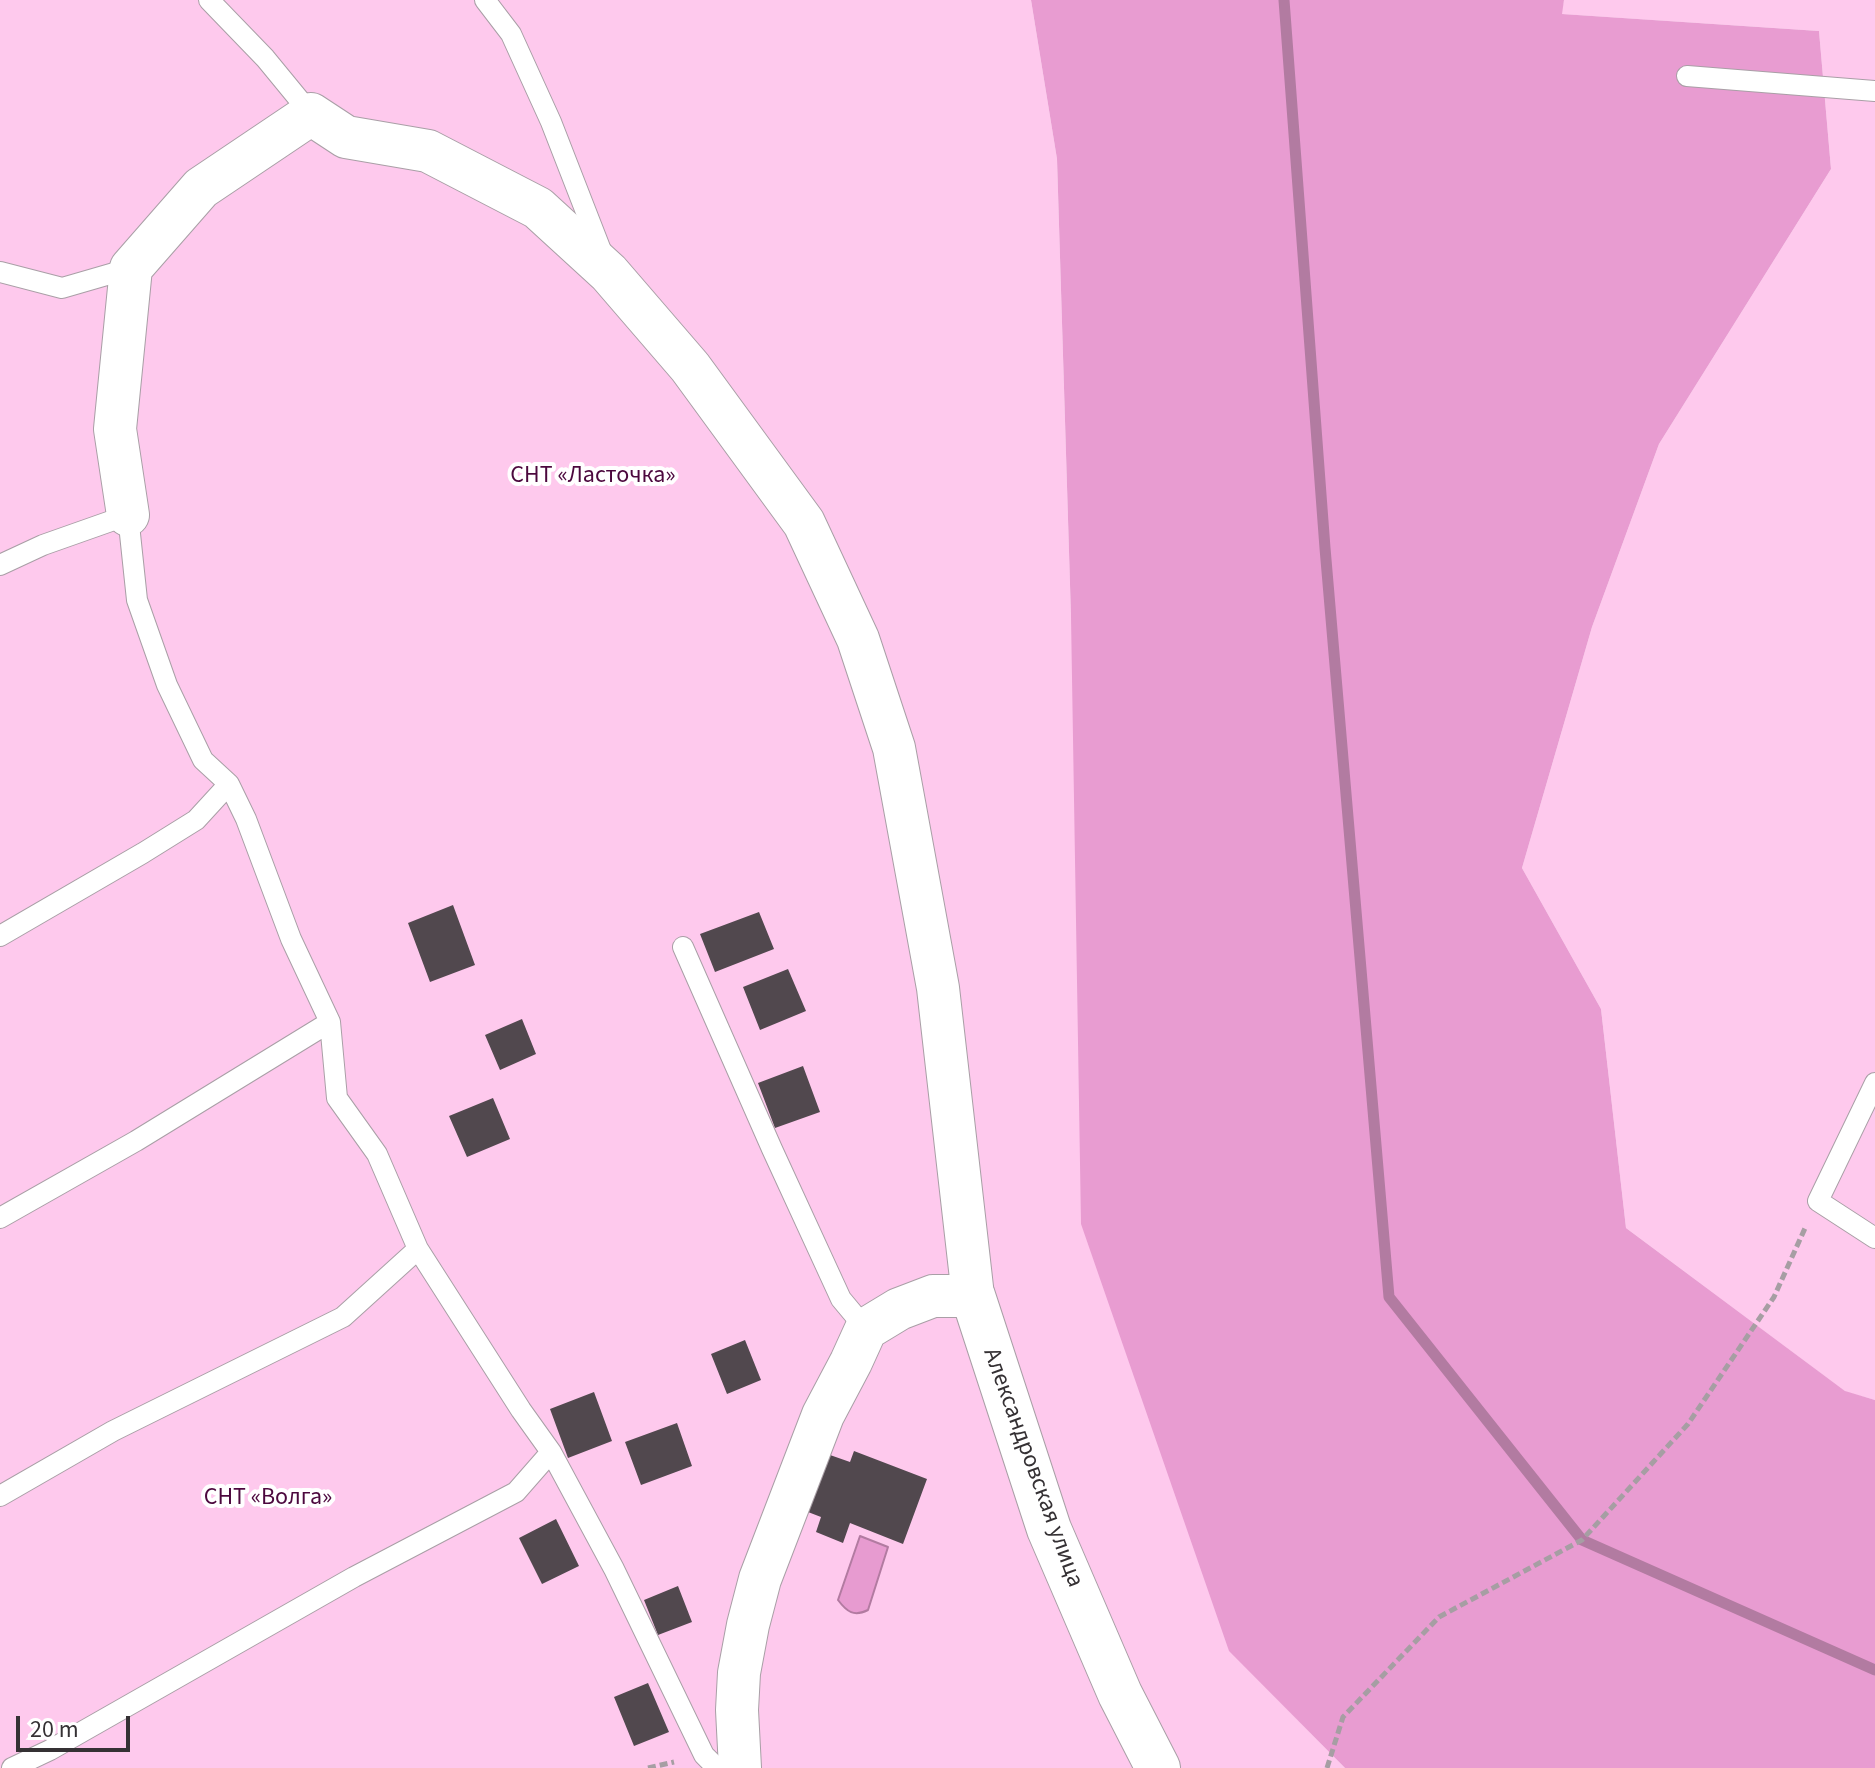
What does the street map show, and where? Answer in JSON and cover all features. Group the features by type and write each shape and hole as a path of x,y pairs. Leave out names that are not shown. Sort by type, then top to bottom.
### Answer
{"street":[{"path":"128,515 115,429 131,268 201,188 311,114 346,137 428,151 538,208 609,273 690,367 804,523 858,639 894,748 938,988 973,1296 933,1296 899,1309 866,1329 823,1415 760,1579 748,1625 739,1673 740,1768"},
{"name":"Александровская улица","path":"973,1296 1049,1529 1120,1694 1158,1768"}],"lane":[{"path":"209,0 265,58 311,114"},
{"path":"485,0 511,34 609,273"},
{"path":"1687,76 1875,91"},
{"path":"0,272 62,288 131,268"},
{"path":"0,565 43,545 128,515 137,600 167,685 203,760 229,784 251,832 291,939 330,1022 337,1098 377,1154 418,1249 551,1452 614,1569 704,1755 717,1768"},
{"path":"0,936 196,820 229,784"},
{"path":"683,947 841,1299 866,1329"},
{"path":"0,1218 136,1141 330,1022"},
{"path":"1875,1083 1818,1201 1875,1238"},
{"path":"0,1496 113,1431 343,1317 418,1249"},
{"path":"12,1768 50,1750 354,1577 516,1492 551,1452"}],"path":[{"path":"1327,1768 1343,1717 1439,1617 1582,1540 1688,1424 1774,1297 1818,1201"}],"green space":[{"name":"СНТ «Ласточка»","path":"0,0 1031,0 1057,159 1071,617 1229,1650 1345,1768 0,1768"},
{"path":"1564,0 1875,0 1875,1400 1846,1392 1626,1228 1601,1009 1522,868 1592,627 1659,444 1831,169 1819,31 1561,14"}],"shaded area":[{"path":"1031,0 1564,0 1562,14 1819,31 1831,169 1659,444 1592,627 1522,868 1601,1009 1626,1228 1845,1391 1875,1400 1875,1768 1345,1768 1229,1651 1081,1224 1071,617 1057,159"},
{"path":"860,1536 888,1547 868,1610 855,1613 838,1600"}],"building":[{"path":"453,905 475,965 430,982 408,923"},
{"path":"759,912 774,949 715,972 700,934"},
{"path":"788,969 806,1011 760,1030 743,987"},
{"path":"522,1019 536,1054 500,1070 485,1035"},
{"path":"803,1066 820,1112 775,1128 758,1083"},
{"path":"493,1098 510,1139 467,1157 449,1116"},
{"path":"745,1340 761,1380 727,1394 711,1354"},
{"path":"594,1392 612,1441 568,1458 550,1409"},
{"path":"677,1423 692,1466 641,1485 625,1442"},
{"path":"854,1451 927,1479 903,1544 850,1523 843,1543 816,1532 821,1517 808,1512 830,1455 850,1462"},
{"path":"556,1519 579,1566 542,1584 519,1538"},
{"path":"678,1586 692,1622 658,1635 644,1600"},
{"path":"648,1683 669,1732 634,1746 614,1697"}],"waterway":[{"path":"1284,0 1325,548 1389,1297 1582,1540 1875,1670"}],"park label":[{"name":"СНТ «Волга»","path":"268,1499"}]}
